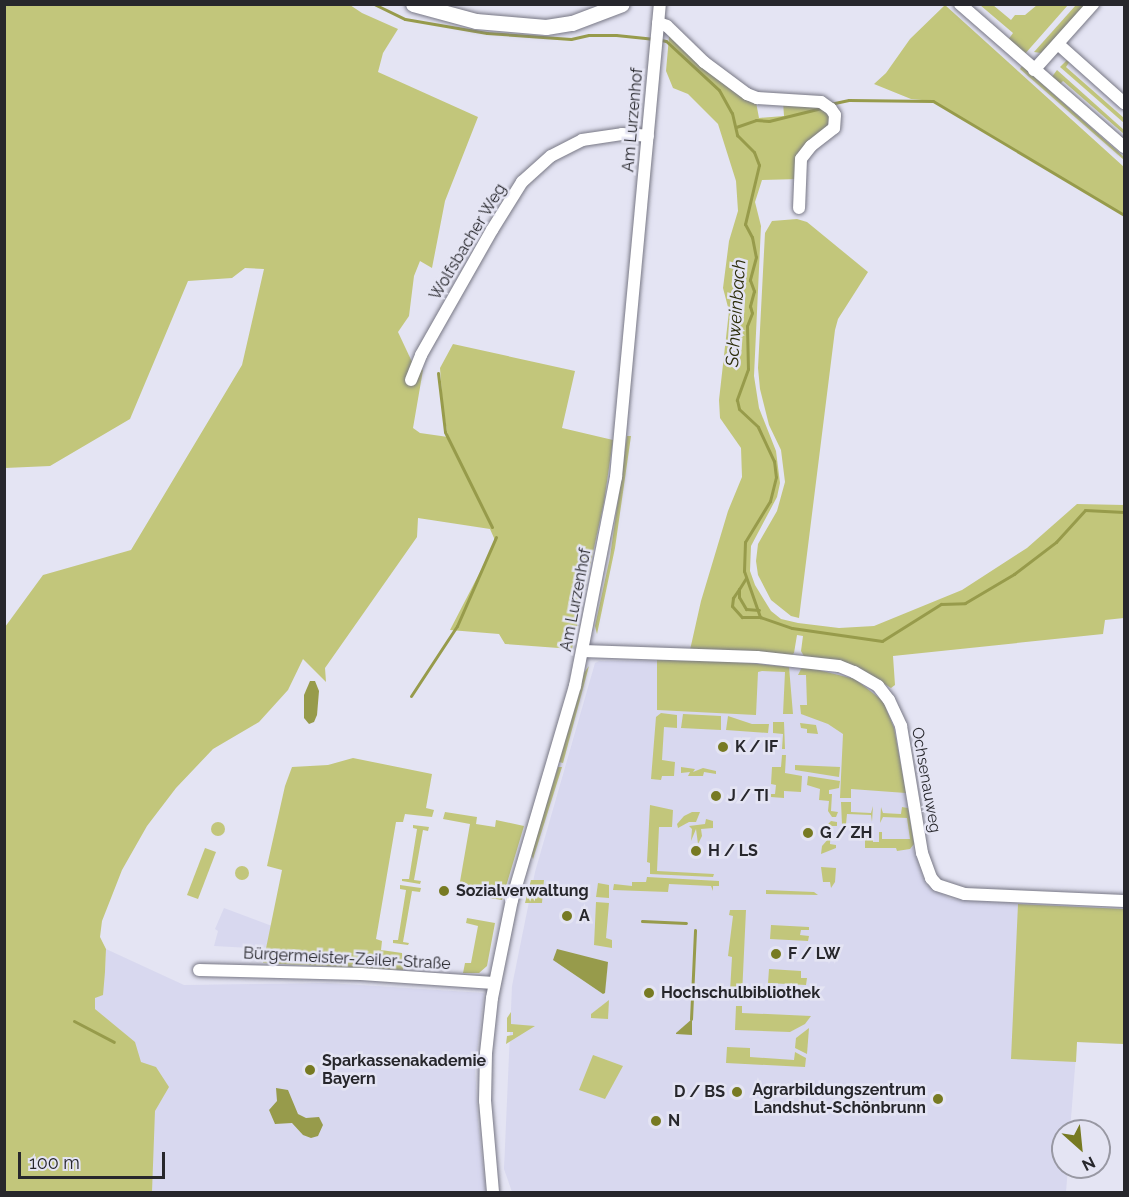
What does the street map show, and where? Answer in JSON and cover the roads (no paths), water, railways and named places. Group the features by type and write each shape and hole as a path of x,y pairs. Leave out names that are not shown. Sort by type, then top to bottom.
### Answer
{"main road":[{"path":"413,4 456,18 531,27 563,26 608,7 622,4"}],"street":[{"name":"Am Lurzenhof","path":"493,1192 485,1101 486,1051 494,983 518,875 556,753 583,651 616,477 660,4"},
{"path":"960,4 1125,147"},
{"path":"1034,70 1094,4"},
{"path":"658,28 667,26 704,62 747,94 757,98 821,102 831,109 835,115 834,128 811,146 801,159 799,207"},
{"path":"1058,44 1125,103"},
{"name":"Wolfsbacher Weg","path":"411,380 427,344 522,182 551,156 582,140 622,134 648,136"},
{"name":"Ochsenauweg","path":"583,651 757,657 831,665 854,672 878,686 889,700 900,726 922,853 931,878 937,885 965,894 1125,901"},
{"name":"Bürgermeister-Zeiler-Straße","path":"199,970 361,974 494,983"}],"waterway":[{"name":"Schweinbach","path":"374,4 405,19 487,33 571,39 589,35 655,39"},
{"name":"Schweinbach","path":"661,40 666,41 719,90 732,113 737,135 754,152 759,165 745,224 752,237 756,257 750,280 754,291 750,306 752,313 747,326 748,369 737,400 739,409 758,427 774,461 776,477 770,501 745,542 744,571 760,617 792,628 882,641 941,604 965,603 1014,574 1056,542 1085,510 1124,512"},
{"name":"Schweinbach","path":"830,104 849,100 933,101 1124,215"},
{"name":"Schweinbach","path":"736,127 756,120 769,121 821,108"},
{"path":"438,373 445,432 492,527"},
{"path":"411,696 457,626 496,537"},
{"path":"746,578 739,589 739,597 746,609 759,610"},
{"path":"739,589 733,598 732,606 742,617 760,617"},
{"path":"642,921 686,923"},
{"path":"691,1019 695,930"},
{"path":"74,1021 114,1042"}],"place":[{"name":"K / IF","path":"723,747"},
{"name":"J / TI","path":"716,796"},
{"name":"G / ZH","path":"808,833"},
{"name":"H / LS","path":"696,851"},
{"name":"Sozialverwaltung","path":"444,891"},
{"name":"A","path":"567,916"},
{"name":"F / LW","path":"776,954"},
{"name":"Hochschulbibliothek","path":"649,993"},
{"name":"Sparkassenakademie Bayern","path":"310,1070"},
{"name":"D / BS","path":"737,1092"},
{"name":"Agrarbildungszentrum Landshut-Schönbrunn","path":"938,1099"},
{"name":"N","path":"656,1121"}]}
